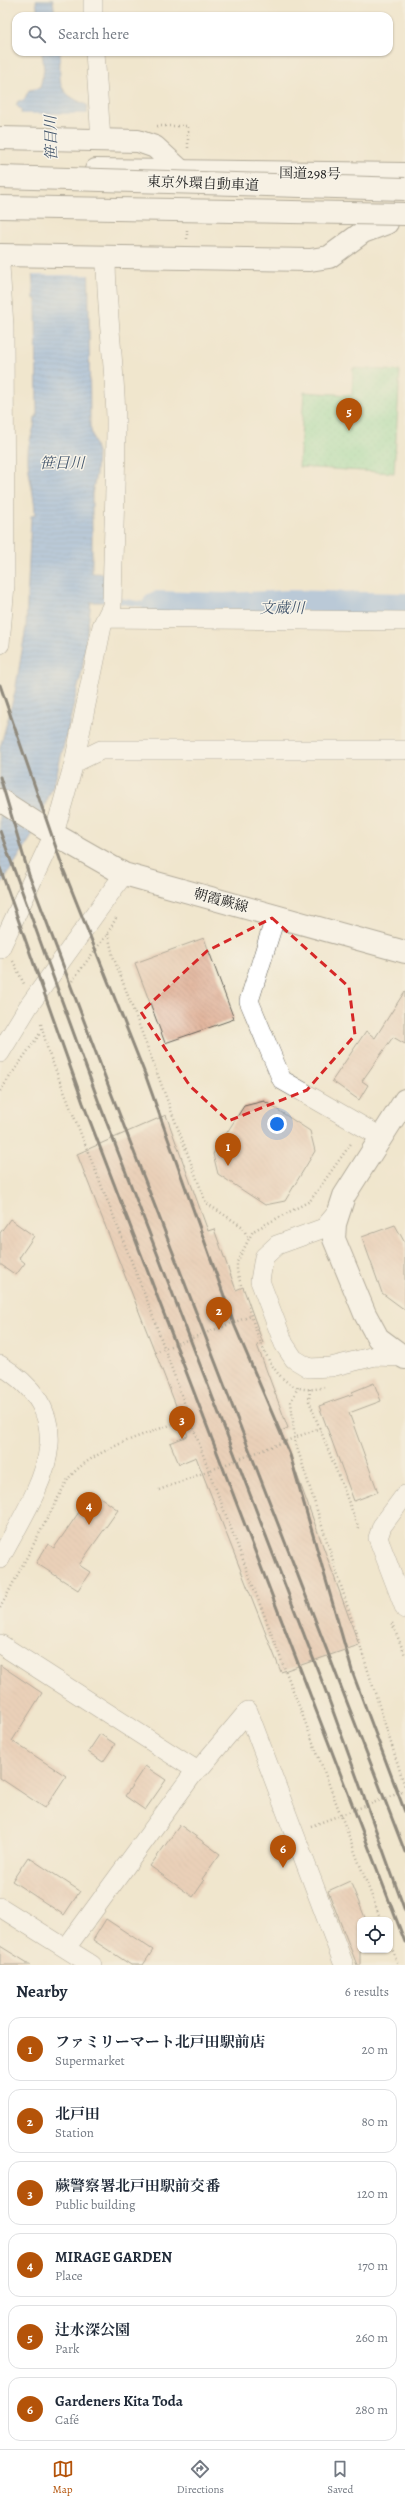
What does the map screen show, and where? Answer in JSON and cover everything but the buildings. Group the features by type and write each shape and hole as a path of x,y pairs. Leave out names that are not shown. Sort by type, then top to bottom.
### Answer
{"main road":[{"path":"7,138 138,141 156,147 180,170"},
{"name":"国道298号","path":"4,170 180,170 405,174"},
{"name":"東京外環自動車道","path":"4,170 405,189"},
{"path":"5,214 97,218 399,220"},
{"name":"東京外環自動車道","path":"5,214 399,220"},
{"path":"5,259 102,256 310,260 328,257 363,232 399,220"},
{"name":"朝霞蕨線","path":"0,800 49,831 124,874 405,952"},
{"path":"404,1357 378,1338 365,1314 335,1243 335,1224 344,1196 405,1100"}],"street":[{"path":"93,0 93,12"},
{"path":"95,56 98,140"},
{"path":"2,944 49,831 74,764 102,626 112,606 116,420 112,334 106,298 102,256"},
{"path":"0,644 5,578 5,259"},
{"path":"106,618 405,622"},
{"path":"74,764 101,750 405,750"},
{"path":"0,1053 28,1007 124,874"},
{"path":"276,915 249,1001 282,1080 381,1137"},
{"path":"339,1210 324,1228 295,1238 270,1250 264,1256 260,1280 284,1344 294,1359 308,1368 319,1368 375,1356 404,1357"},
{"path":"354,1360 362,1353 367,1340 365,1314"},
{"path":"0,1365 26,1384 40,1403 50,1436 50,1453 45,1470 0,1559"},
{"path":"405,1495 382,1526 378,1538 405,1609"},
{"path":"0,1644 196,1770"},
{"path":"66,1948 196,1770 202,1767 248,1711 344,1965"},
{"path":"0,1907 92,1965"}],"path":[{"path":"71,982 108,933 120,913"},
{"path":"108,933 114,956 206,1203 243,1227 248,1239 260,1226 310,1200 352,1142"},
{"path":"2,944 24,986"},
{"path":"43,1018 40,1025 41,1033 165,1348 209,1471 343,1815 380,1917"},
{"path":"0,1091 41,1033"},
{"path":"155,1352 251,1316"},
{"path":"298,1387 291,1402 295,1437 405,1787"},
{"path":"310,1389 309,1401 363,1539"},
{"path":"0,1608 68,1479 76,1468 92,1456 190,1418"},
{"path":"159,1490 320,1428"},
{"path":"294,1832 405,1791"},
{"path":"393,1951 398,1965"}],"highlighted area":[{"path":"272,918 349,987 355,1035 307,1090 228,1121 190,1086 141,1012 207,951"}],"green space":[{"path":"353,368 400,371 394,473 299,467 304,392 352,395"}],"water":[{"path":"36,0 53,0 54,12 38,12"},
{"name":"笹目川","path":"42,56 60,56 60,79 64,91 69,96 87,105 90,426 97,453 96,475 92,494 92,573 107,574 105,602 91,602 82,671 55,781 32,836 0,886 0,748 15,692 26,627 31,516 35,515 28,453 35,417 37,417 36,299 34,299 21,110 16,105 18,101 24,100 29,90 40,88 44,70"}],"pier":[{"path":"19,114 89,114 92,275 30,275"}],"waterway":[{"path":"115,600 158,607"},
{"name":"文蔵川","path":"158,607 225,609 289,606 405,609"}],"railway":[{"path":"0,685 64,871 145,1074 234,1324 290,1455 353,1674 405,1812"},
{"path":"0,777 29,875 110,1090 405,1852"},
{"path":"0,831 98,1100 325,1689 405,1911"},
{"path":"0,868 83,1103 405,1942"}],"place":[{"name":"辻水深公園","path":"349,431"},
{"name":"ファミリーマート北戸田駅前店","path":"228,1166"},
{"name":"北戸田","path":"219,1330"},
{"name":"蕨警察署北戸田駅前交番","path":"182,1439"},
{"name":"MIRAGE GARDEN","path":"89,1525"},
{"name":"Gardeners Kita Toda","path":"283,1868"}]}
